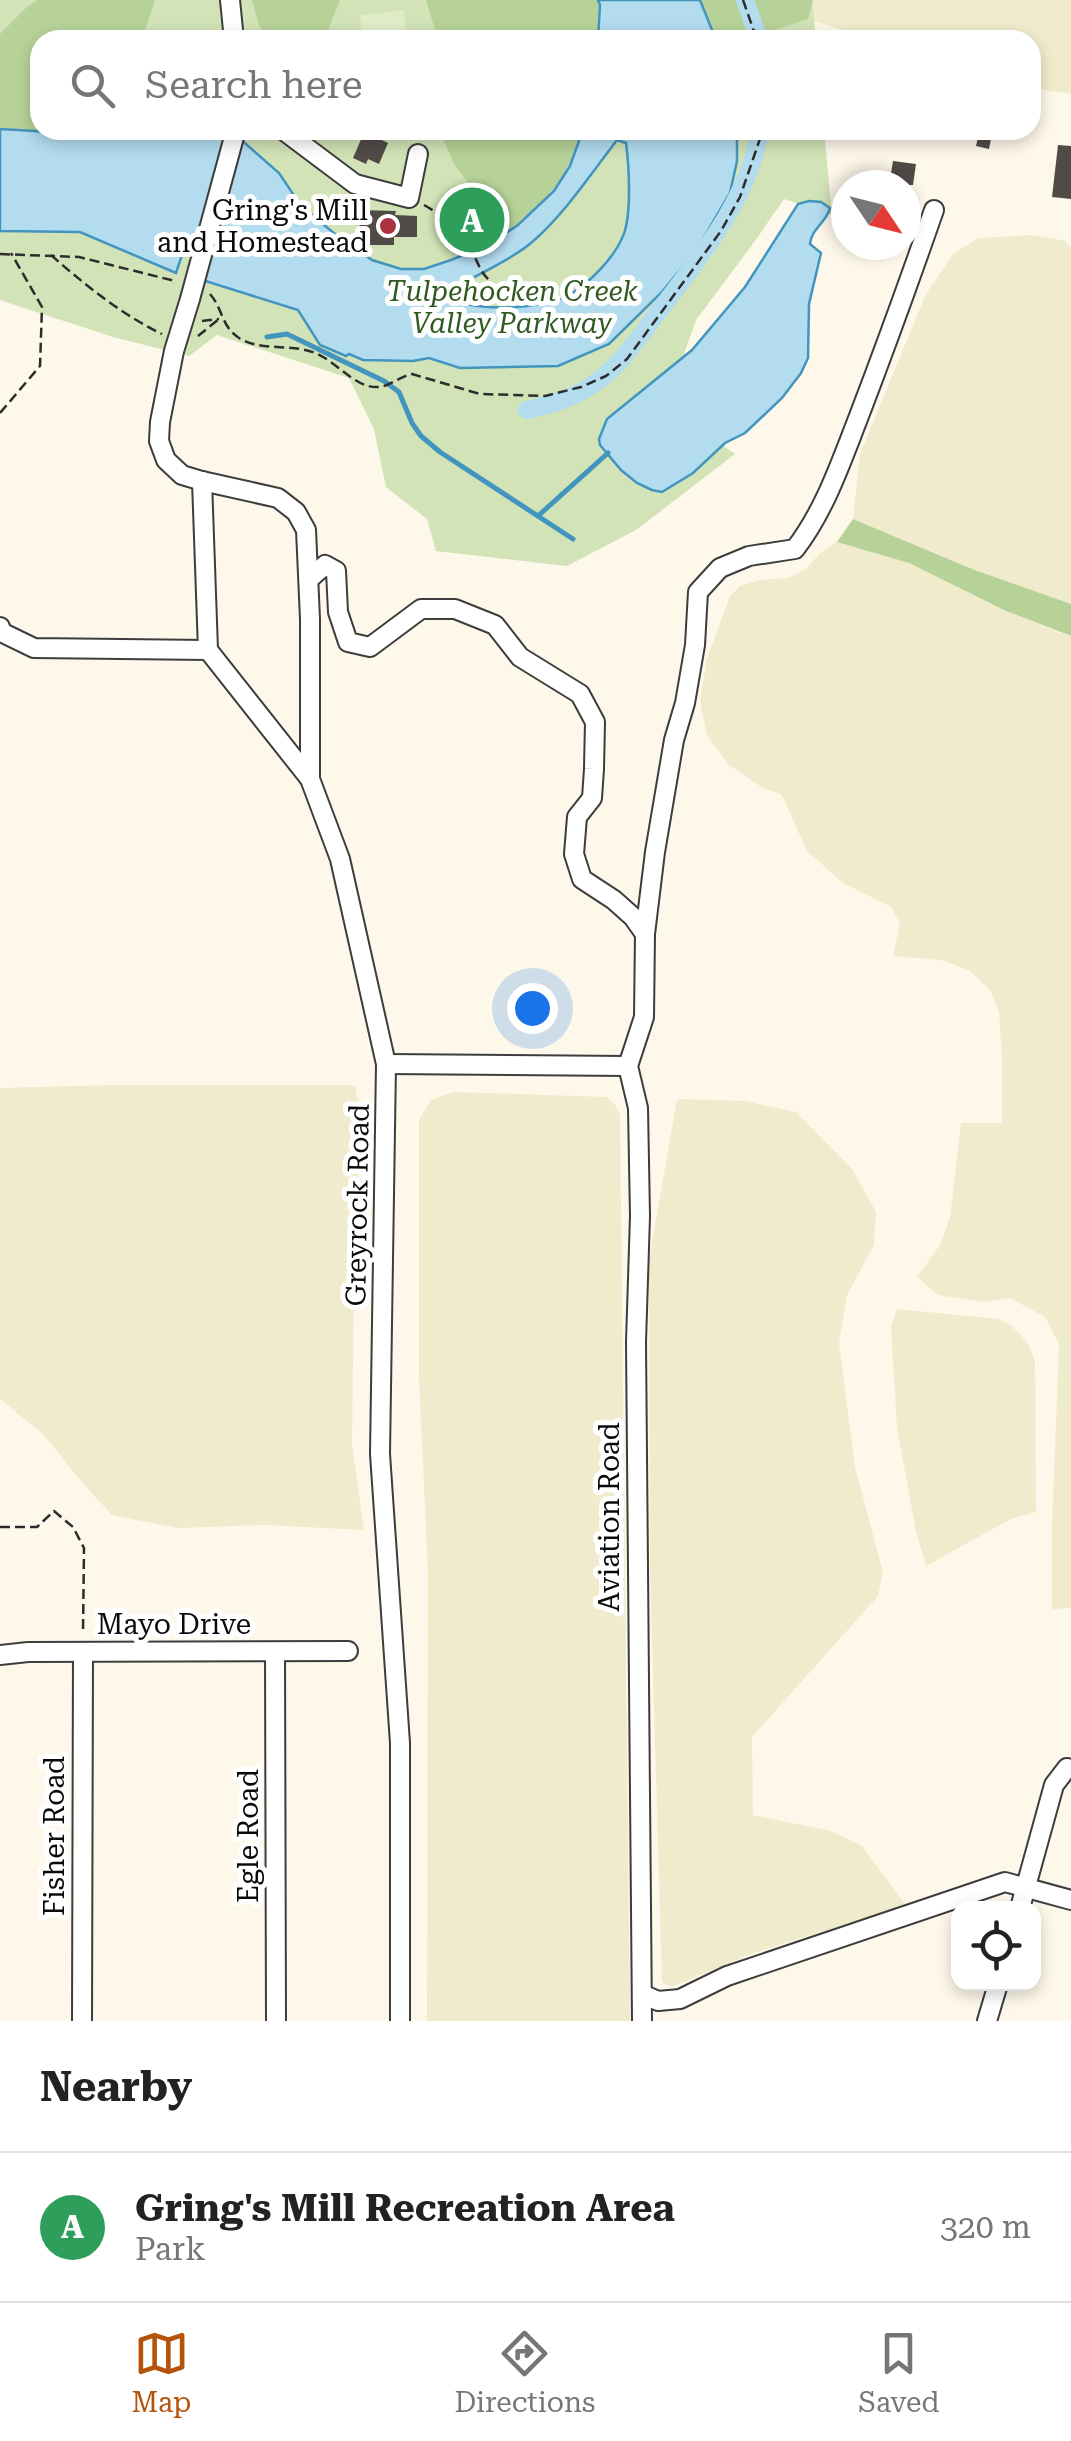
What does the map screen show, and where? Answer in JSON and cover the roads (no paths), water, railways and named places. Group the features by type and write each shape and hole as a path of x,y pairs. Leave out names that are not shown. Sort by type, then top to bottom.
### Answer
{"street":[{"path":"230,0 233,30"},
{"path":"232,140 174,351 158,441 166,460 182,475 278,498 296,512 306,530 310,779"},
{"path":"296,140 354,184 409,198 418,154"},
{"name":"Aviation Road","path":"642,2021 636,1342 640,1216 638,1108 628,1066 644,1017 645,934 660,813 685,702 698,592 720,568 749,556 795,549 810,529 845,452 934,210"},
{"path":"0,627 2,632 34,648 208,650 202,482"},
{"path":"309,579 326,565 336,571 338,612 348,642 370,647 420,609 455,609 495,626 520,657 580,694 595,722 594,769 592,798 577,817 574,854 582,879 634,917 645,934"},
{"name":"Greyrock Road","path":"208,650 310,779 340,859 386,1064 380,1454 400,1743 400,2021"},
{"path":"386,1064 628,1066"},
{"name":"Fisher Road","path":"82,1652 82,2021"},
{"name":"Egle Road","path":"276,1652 276,2021"},
{"name":"Mayo Drive","path":"0,1654 348,1652"},
{"path":"1022,1901 1054,1785 1067,1768 1071,1769"},
{"path":"642,1994 658,2000 680,1998 727,1976 1005,1882 1071,1900"},
{"path":"987,2021 996,1991"}],"water":[{"path":"598,0 700,0 712,30 599,30"},
{"path":"0,129 30,131 30,140 241,140 279,173 301,206 335,234 372,260 401,269 424,269 451,260 488,245 518,225 554,191 570,166 579,140 617,140 737,140 730,193 696,251 661,293 609,344 558,366 460,368 429,358 363,360 346,356 320,345 298,310 202,280 211,244 188,237 176,273 80,232 0,231","holes":["617,140 626,143 626,227 614,253 586,283 560,299 528,306 475,306 449,298 450,291 531,243 565,208"]},
{"path":"809,201 830,208 810,244 821,253 809,304 808,358 801,373 782,398 745,433 725,443 693,473 662,492 637,483 600,445 607,419 692,350 745,287 798,204"}],"waterway":[{"path":"745,0 756,30"},
{"path":"527,410 584,390 628,351 721,226 745,180 758,140"},
{"path":"267,337 287,334 384,381 399,392 421,436 440,452 573,539"},
{"path":"538,516 608,453"}],"place":[{"name":"Gring's Mill Recreation Area","path":"472,220"},
{"name":"Gring's Mill and Homestead","path":"388,226"}],"park label":[{"name":"Tulpehocken Creek Valley Parkway","path":"512,307"}]}
